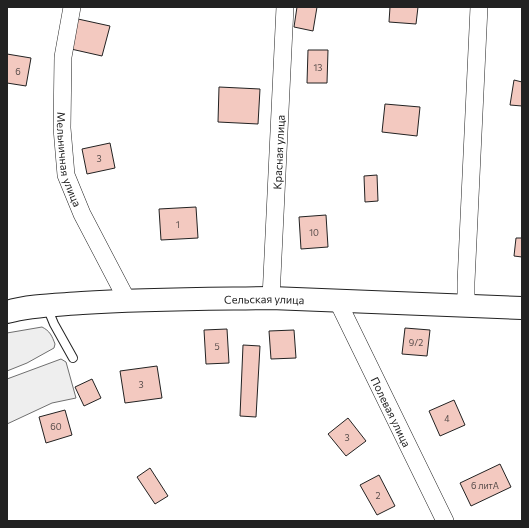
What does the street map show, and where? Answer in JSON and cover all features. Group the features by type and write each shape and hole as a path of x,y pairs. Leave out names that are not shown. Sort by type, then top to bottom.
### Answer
{"main road":[{"name":"Сельская улица","path":"7,312 46,306 127,300 271,298 338,302 522,308"}],"street":[{"name":"Мельничная улица","path":"72,7 63,57 62,128 66,175 82,214 127,300"},
{"name":"Красная улица","path":"271,298 285,7"},
{"path":"466,306 479,7"},
{"name":"Полевая улица","path":"338,302 445,521"}],"lane":[{"path":"46,306 73,358"}],"shaded area":[{"path":"42,327 52,336 55,344 54,348 27,363 7,371 7,333"},
{"path":"61,359 66,362 76,398 52,403 7,424 7,379"}],"building":[{"path":"297,7 317,7 313,31 294,27"},
{"path":"390,7 418,7 416,24 389,22"},
{"path":"78,19 110,26 102,56 71,49"},
{"path":"308,50 328,50 327,83 307,83"},
{"path":"7,54 31,58 26,86 7,83"},
{"path":"514,80 522,82 522,106 510,105"},
{"path":"219,87 260,89 258,124 218,122"},
{"path":"385,104 420,107 417,136 382,132"},
{"path":"110,143 115,168 87,174 82,149"},
{"path":"377,175 378,201 365,202 364,176"},
{"path":"196,207 198,238 161,240 159,209"},
{"path":"326,215 328,247 301,249 299,217"},
{"path":"516,238 522,238 522,257 514,256"},
{"path":"405,328 430,330 427,356 402,354"},
{"path":"227,329 229,363 206,364 204,330"},
{"path":"294,330 296,358 271,359 269,331"},
{"path":"243,345 260,346 256,417 240,416"},
{"path":"157,366 162,398 125,403 120,371"},
{"path":"92,379 101,398 84,406 75,387"},
{"path":"454,400 465,425 440,436 429,411"},
{"path":"65,410 72,435 46,443 39,417"},
{"path":"348,418 366,441 346,456 328,434"},
{"path":"500,464 511,487 471,506 460,483"},
{"path":"150,468 168,496 155,504 137,477"},
{"path":"379,475 395,506 377,515 360,485"}]}
